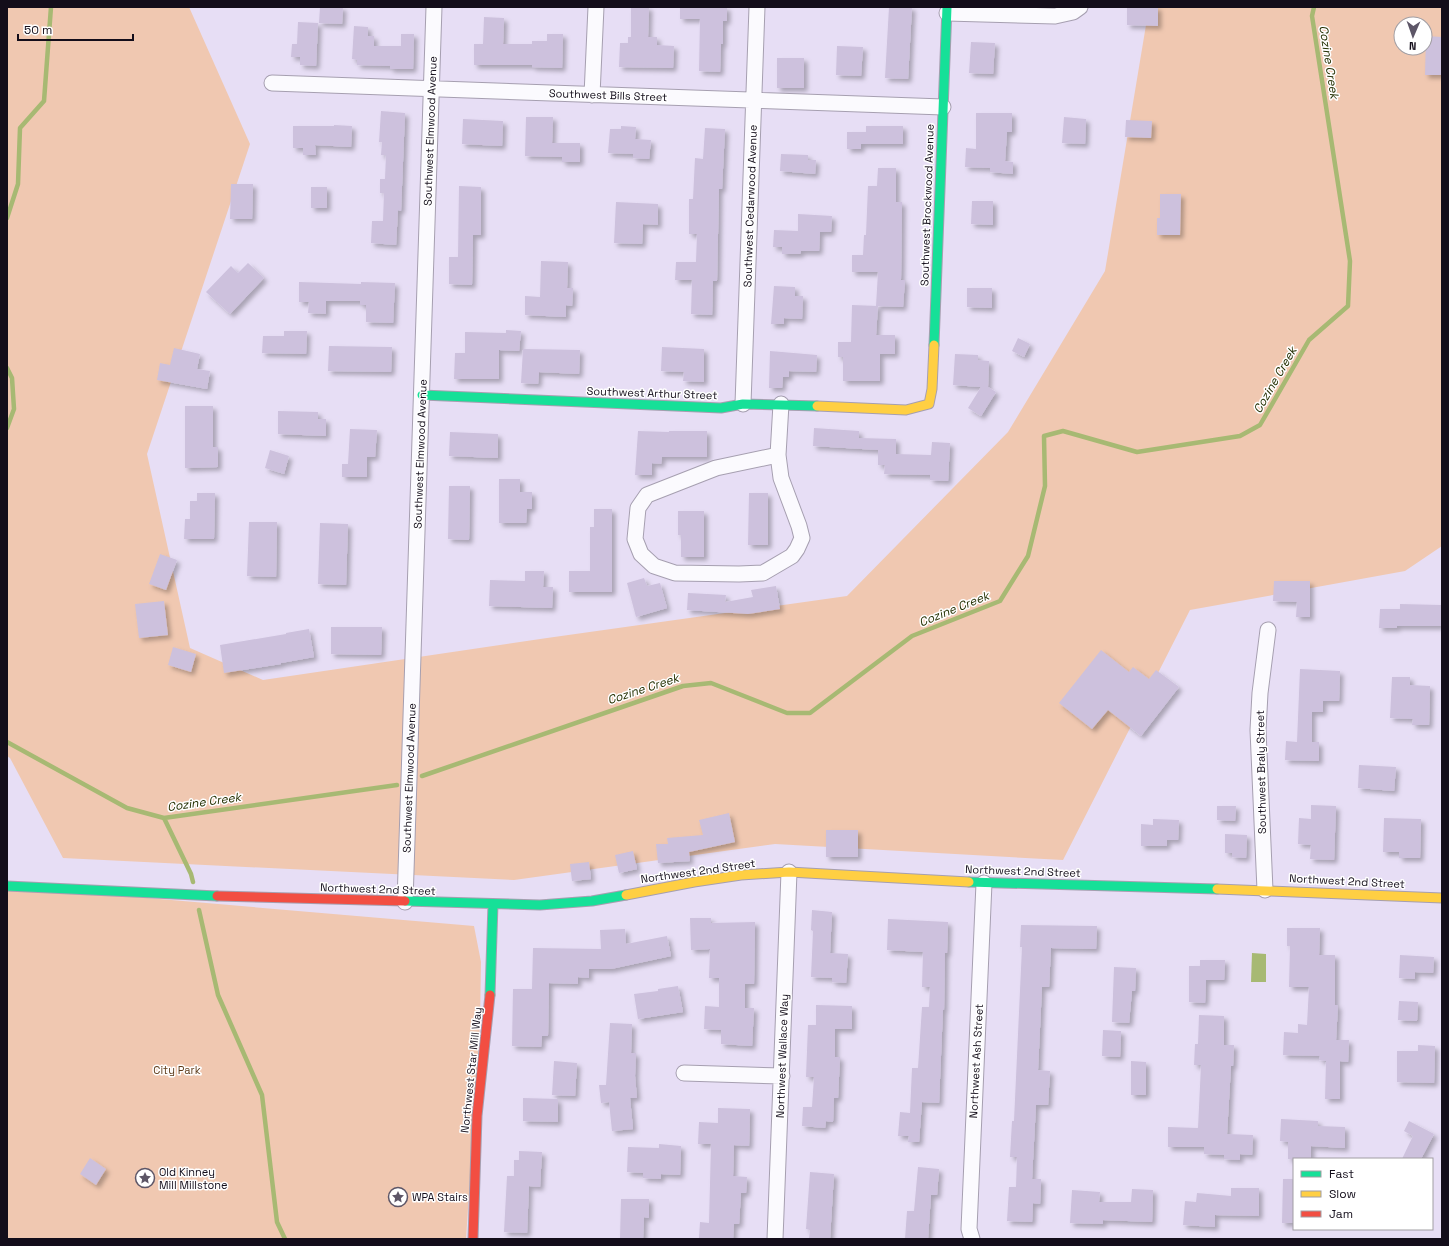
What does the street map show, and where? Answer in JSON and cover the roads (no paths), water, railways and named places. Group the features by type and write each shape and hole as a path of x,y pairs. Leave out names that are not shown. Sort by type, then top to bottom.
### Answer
{"main road":[{"name":"Southwest Brockwood Avenue","path":"929,404 932,389 947,10"},
{"name":"Southwest Arthur Street","path":"422,395 721,408 743,404 781,404 906,410 929,404"},
{"name":"Northwest 2nd Street","path":"7,886 202,896 540,905 592,901 733,876 788,872 984,883 1265,890 1442,898"},
{"name":"Northwest Star Mill Way","path":"473,1239 477,1116 490,1008 493,904"}],"street":[{"name":"Southwest Elmwood Avenue","path":"405,902 434,7"},
{"path":"592,95 596,7"},
{"name":"Southwest Cedarwood Avenue","path":"743,404 757,7"},
{"path":"947,10 1055,16 1073,12 1080,7"},
{"name":"Southwest Bills Street","path":"272,83 943,107"},
{"path":"778,455 716,468 647,496 638,508 635,539 641,554 654,566 675,573 739,574 763,573 792,556 798,549 802,538 800,526 781,478 778,455 781,404"},
{"name":"Southwest Braly Street","path":"1265,890 1258,730 1260,693 1268,630"},
{"name":"Northwest Wallace Way","path":"775,1239 782,1076 788,872"},
{"name":"Northwest Ash Street","path":"972,1239 968,1229 984,883"},
{"path":"684,1073 782,1076"}],"waterway":[{"name":"Cozine Creek","path":"7,218 18,184 20,128 44,101 51,7"},
{"name":"Cozine Creek","path":"422,776 683,686 711,683 787,713 810,713 912,636 1000,601 1028,556 1045,486 1044,436 1063,431 1137,452 1240,436 1260,425 1309,340 1348,306 1350,261 1312,16 1314,7"},
{"name":"Cozine Creek","path":"7,368 12,378 14,409 7,428"},
{"name":"Cozine Creek","path":"7,742 127,808 164,818 397,785"},
{"path":"164,818 191,874 193,882"},
{"path":"199,910 218,995 262,1095 277,1222 285,1239"}],"place":[{"name":"Old Kinney Mill Millstone","path":"145,1178"},
{"name":"WPA Stairs","path":"398,1197"}],"park label":[{"name":"City Park","path":"177,1070"}]}
